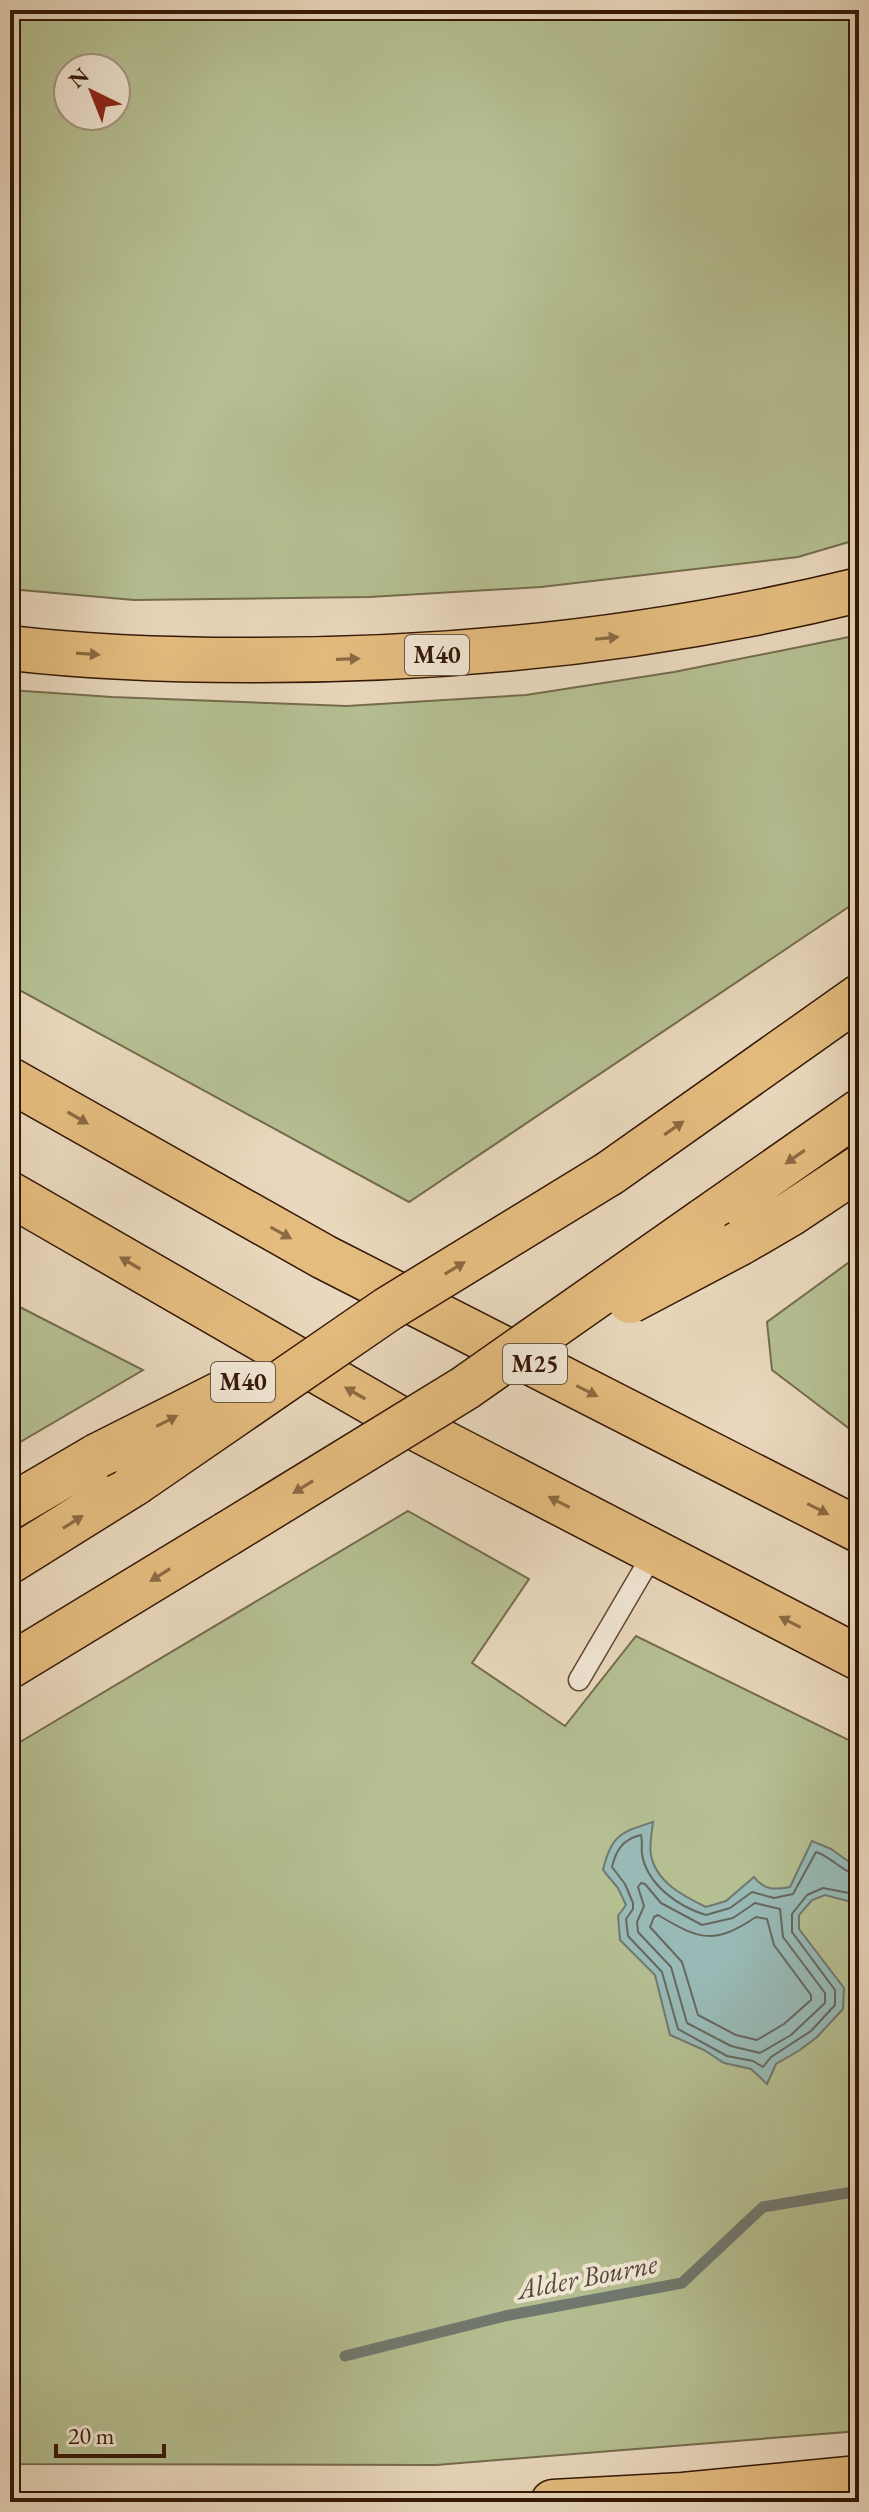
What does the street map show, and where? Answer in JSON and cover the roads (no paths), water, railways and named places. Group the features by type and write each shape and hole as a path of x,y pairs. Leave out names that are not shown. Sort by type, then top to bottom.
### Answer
{"highway":[{"name":"M40","path":"10,648 220,660 341,660 485,651 627,636 769,611 859,590"},
{"name":"M40","path":"10,1561 135,1483 388,1309 610,1173 859,997"},
{"name":"M25","path":"10,1080 324,1257 859,1530"},
{"path":"10,1666 465,1388 859,1112"},
{"path":"465,1388 740,1243 859,1168"},
{"path":"12,1196 423,1432 859,1658"},
{"name":"M40","path":"10,1507 97,1456 388,1309"},
{"path":"553,2502 683,2495 859,2478"}],"lane":[{"path":"579,1680 654,1552"}],"water":[{"path":"653,1822 650,1851 658,1873 680,1893 706,1907 726,1901 754,1877 770,1888 790,1887 812,1841 831,1849 859,1869 859,1904 825,1895 812,1900 799,1915 799,1929 844,1988 843,2009 817,2037 776,2064 767,2084 751,2069 724,2063 670,2035 655,1975 620,1940 618,1916 626,1905 618,1888 603,1870 606,1858 614,1842 625,1832"}],"waterway":[{"name":"Alder Bourne","path":"345,2356 505,2316 682,2283 763,2207 859,2191"}]}
